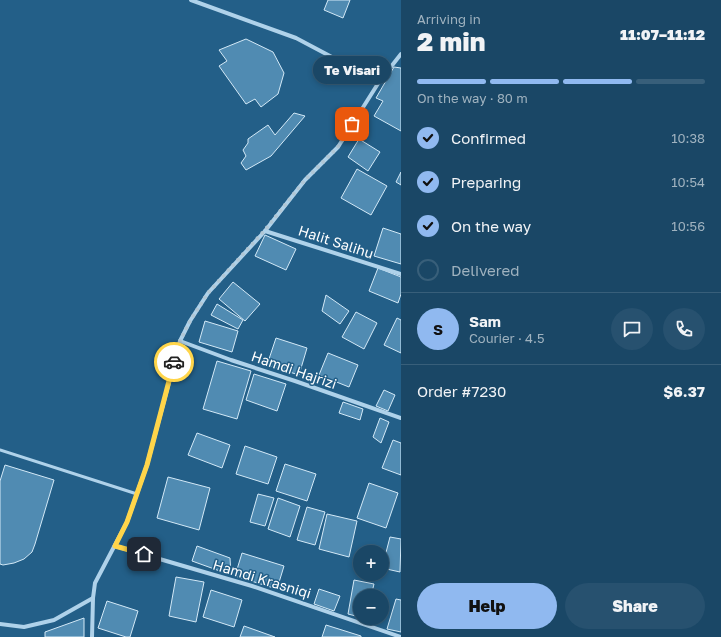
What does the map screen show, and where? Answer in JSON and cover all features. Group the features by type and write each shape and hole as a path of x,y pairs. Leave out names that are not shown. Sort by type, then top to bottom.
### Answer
{"street":[{"path":"191,0 296,38 379,82"},
{"path":"92,637 95,583 127,522 147,465 180,341 190,321 208,293 265,230 305,180 338,147 379,82 401,54"},
{"name":"Halit Salihu","path":"265,230 401,274"},
{"name":"Hamdi Hajrizi","path":"180,341 230,360 401,418"},
{"name":"Hamdi Krasniqi","path":"115,546 252,586 401,637"},
{"path":"0,624 24,627 54,620 93,598"}],"lane":[{"path":"0,450 137,494"}],"building":[{"path":"328,0 350,0 343,18 324,10"},
{"path":"246,39 273,52 284,73 278,94 261,107 255,99 246,104 219,66 227,61 219,50"},
{"path":"394,67 401,68 401,131 374,116 383,101 376,98"},
{"path":"294,113 305,116 271,156 246,170 241,163 246,156 243,150 248,143 248,139 268,125 275,135"},
{"path":"359,139 380,152 368,171 348,157"},
{"path":"357,169 387,186 371,215 341,198"},
{"path":"401,172 401,185 396,182"},
{"path":"383,228 401,234 401,264 374,256"},
{"path":"265,235 296,249 286,270 255,256"},
{"path":"378,268 401,277 401,294 398,303 369,291"},
{"path":"233,282 260,304 245,321 219,299"},
{"path":"326,295 349,311 340,324 322,311"},
{"path":"217,304 243,320 238,329 211,315"},
{"path":"356,312 377,323 364,349 342,337"},
{"path":"397,318 401,320 401,353 384,345"},
{"path":"205,321 238,331 232,352 199,342"},
{"path":"276,338 307,348 299,375 267,365"},
{"path":"328,353 358,365 349,387 319,375"},
{"path":"217,361 251,371 237,419 203,409"},
{"path":"254,374 286,384 277,411 246,400"},
{"path":"384,390 395,395 388,411 376,406"},
{"path":"343,402 363,409 360,420 339,413"},
{"path":"380,418 389,422 381,443 373,437"},
{"path":"197,433 230,445 222,468 188,455"},
{"path":"393,440 401,443 401,475 382,468"},
{"path":"245,446 277,457 268,484 236,474"},
{"path":"285,464 316,474 307,501 276,491"},
{"path":"5,465 54,480 32,552 24,559 3,565 0,564 0,481"},
{"path":"168,477 210,488 199,530 157,518"},
{"path":"369,483 398,493 386,528 357,518"},
{"path":"258,494 274,498 265,526 250,522"},
{"path":"278,498 300,506 290,537 268,529"},
{"path":"307,507 325,512 315,545 297,540"},
{"path":"327,514 357,521 349,557 319,549"},
{"path":"390,537 401,539 400,572 389,570 388,545"},
{"path":"197,546 230,558 231,575 192,561"},
{"path":"242,553 284,566 277,589 235,576"},
{"path":"176,577 204,582 196,622 169,616"},
{"path":"354,581 374,584 373,589 353,589 353,615 348,614"},
{"path":"319,589 340,596 334,611 314,604"},
{"path":"211,590 242,600 234,627 203,617"},
{"path":"396,599 401,600 401,632 387,629"},
{"path":"107,601 138,611 130,637 98,628"},
{"path":"84,618 84,637 45,637 45,632"},
{"path":"326,625 361,636 361,637 322,637"},
{"path":"244,626 275,637 240,637"}],"way so far":[{"path":"174,362 180,341 190,321 208,293 265,230 305,180 338,147 352,124"}],"place":[{"name":"Te Visari","path":"352,124"}],"route":[{"path":"144,554 115,546 127,522 147,465 174,362"}]}
